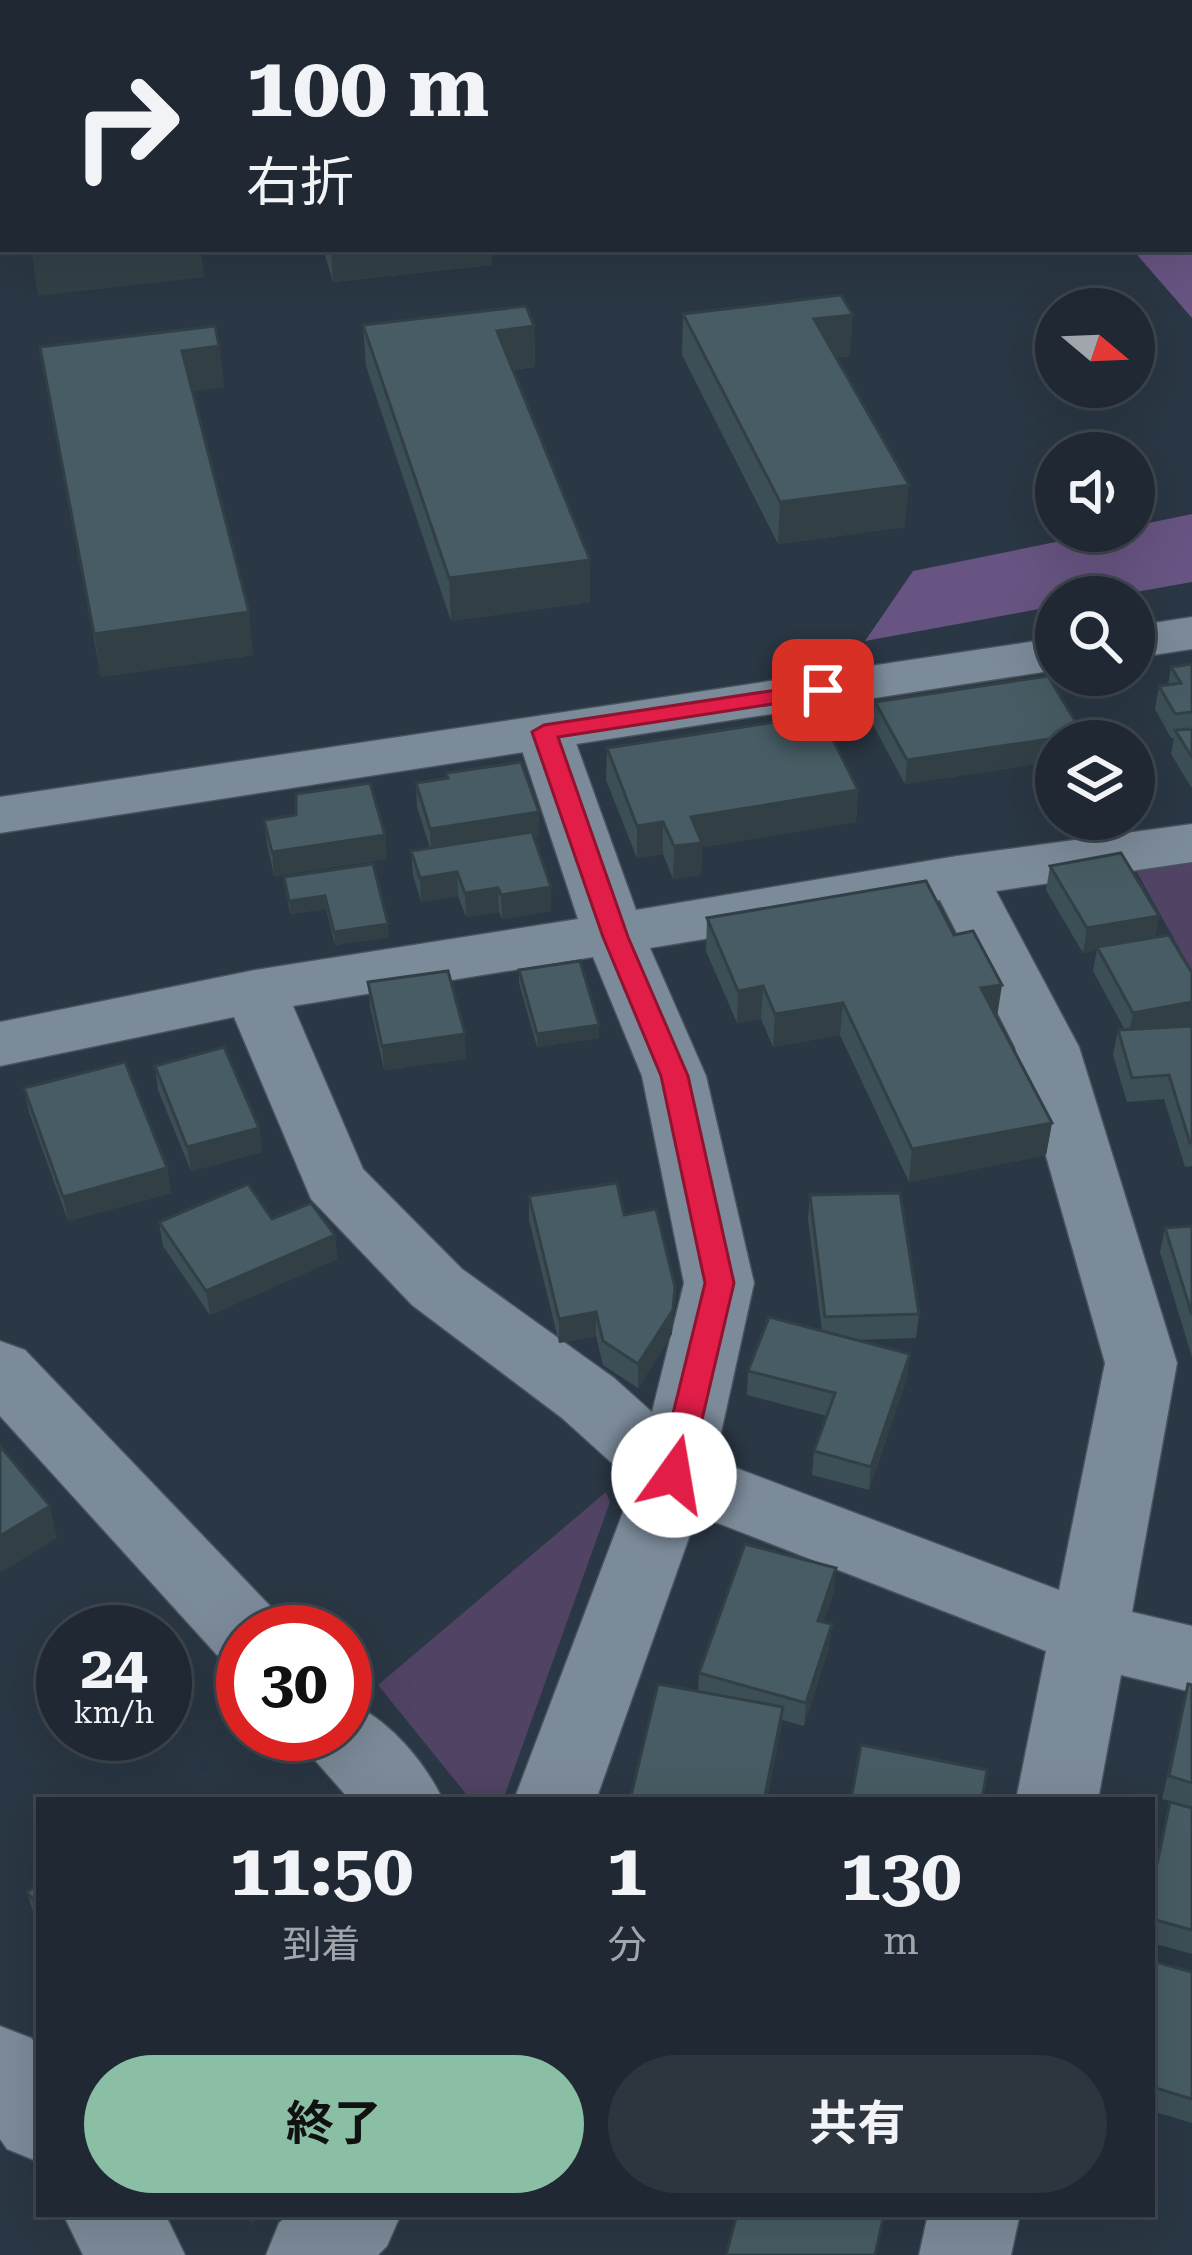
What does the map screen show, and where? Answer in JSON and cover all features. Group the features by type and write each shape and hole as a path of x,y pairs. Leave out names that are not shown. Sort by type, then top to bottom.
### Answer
{"street":[{"path":"1155,639 1192,633"},
{"path":"1,811 1035,657"},
{"path":"544,732 616,937 674,1076 719,1283 674,1475 556,1797"},
{"path":"0,1044 254,992 616,937 957,875 1192,842"},
{"path":"957,875 1047,1047 1141,1363 1059,1797"},
{"path":"254,992 335,1182 436,1287 588,1398 674,1475 1091,1635 1192,1659"},
{"path":"0,1369 220,1605"},
{"path":"365,1761 399,1797"},
{"path":"0,2067 36,2116"},
{"path":"111,2217 140,2255"},
{"path":"312,2255 352,2217"},
{"path":"965,2255 973,2217"}],"shaded area":[{"path":"1135,252 1192,252 1192,318"},
{"path":"1192,514 1192,582 1155,589 1155,576 1035,576 1035,610 865,641 913,571 1035,546 1035,552 1155,552 1155,522"},
{"path":"1192,858 1192,971 1135,869"},
{"path":"606,1492 610,1502 504,1797 469,1797 378,1685"}],"building":[{"path":"841,295 853,315 814,319 909,485 780,502 683,314"},
{"path":"526,306 534,326 497,331 590,560 449,578 363,325"},
{"path":"215,326 219,346 182,351 249,612 94,634 40,347"},
{"path":"1192,664 1192,712 1175,714 1159,686 1181,683 1171,667"},
{"path":"1035,678 1035,696 1060,696 1075,720 1035,720 1035,741 907,760 875,702"},
{"path":"821,715 858,790 691,817 702,843 674,846 663,822 637,826 607,748"},
{"path":"1192,729 1192,757 1175,730"},
{"path":"521,762 539,812 430,829 416,783 448,778 446,773"},
{"path":"370,783 385,835 272,852 264,820 296,815 296,794"},
{"path":"532,832 551,887 501,895 498,888 465,893 457,872 420,878 411,851"},
{"path":"1121,853 1159,916 1087,928 1050,866"},
{"path":"373,864 388,924 334,932 325,896 289,901 284,877"},
{"path":"926,881 954,935 973,931 1002,985 981,988 1052,1123 912,1149 843,1003 775,1014 763,986 738,991 707,918"},
{"path":"1169,935 1192,973 1192,1002 1133,1013 1097,947"},
{"path":"580,961 599,1025 537,1034 519,970"},
{"path":"448,971 465,1034 382,1046 368,982"},
{"path":"1192,1026 1190,1143 1169,1075 1132,1078 1118,1030"},
{"path":"224,1047 259,1128 187,1147 155,1066"},
{"path":"125,1062 167,1168 63,1197 24,1088"},
{"path":"617,1183 624,1215 656,1209 675,1287 673,1310 638,1364 603,1341 596,1312 559,1319 529,1196"},
{"path":"248,1184 272,1219 311,1203 335,1235 206,1291 159,1222"},
{"path":"900,1193 919,1314 825,1317 810,1195"},
{"path":"1192,1226 1192,1315 1165,1228"},
{"path":"769,1317 910,1354 871,1467 814,1451 835,1393 748,1371"},
{"path":"0,1446 50,1506 0,1536"},
{"path":"745,1544 836,1568 818,1621 832,1624 806,1703 699,1673"},
{"path":"658,1684 783,1707 765,1797 631,1797"},
{"path":"1188,1684 1192,1685 1192,1783 1169,1776"},
{"path":"861,1745 987,1770 982,1797 852,1797"},
{"path":"1170,1802 1192,1808 1192,1930 1155,1920 1155,1874"},
{"path":"1155,1962 1192,1972 1192,2099 1155,2088"},
{"path":"736,2217 883,2217 875,2255 726,2255"}],"route":[{"path":"674,1475 719,1283 674,1076 616,937 544,732 823,690"}]}
